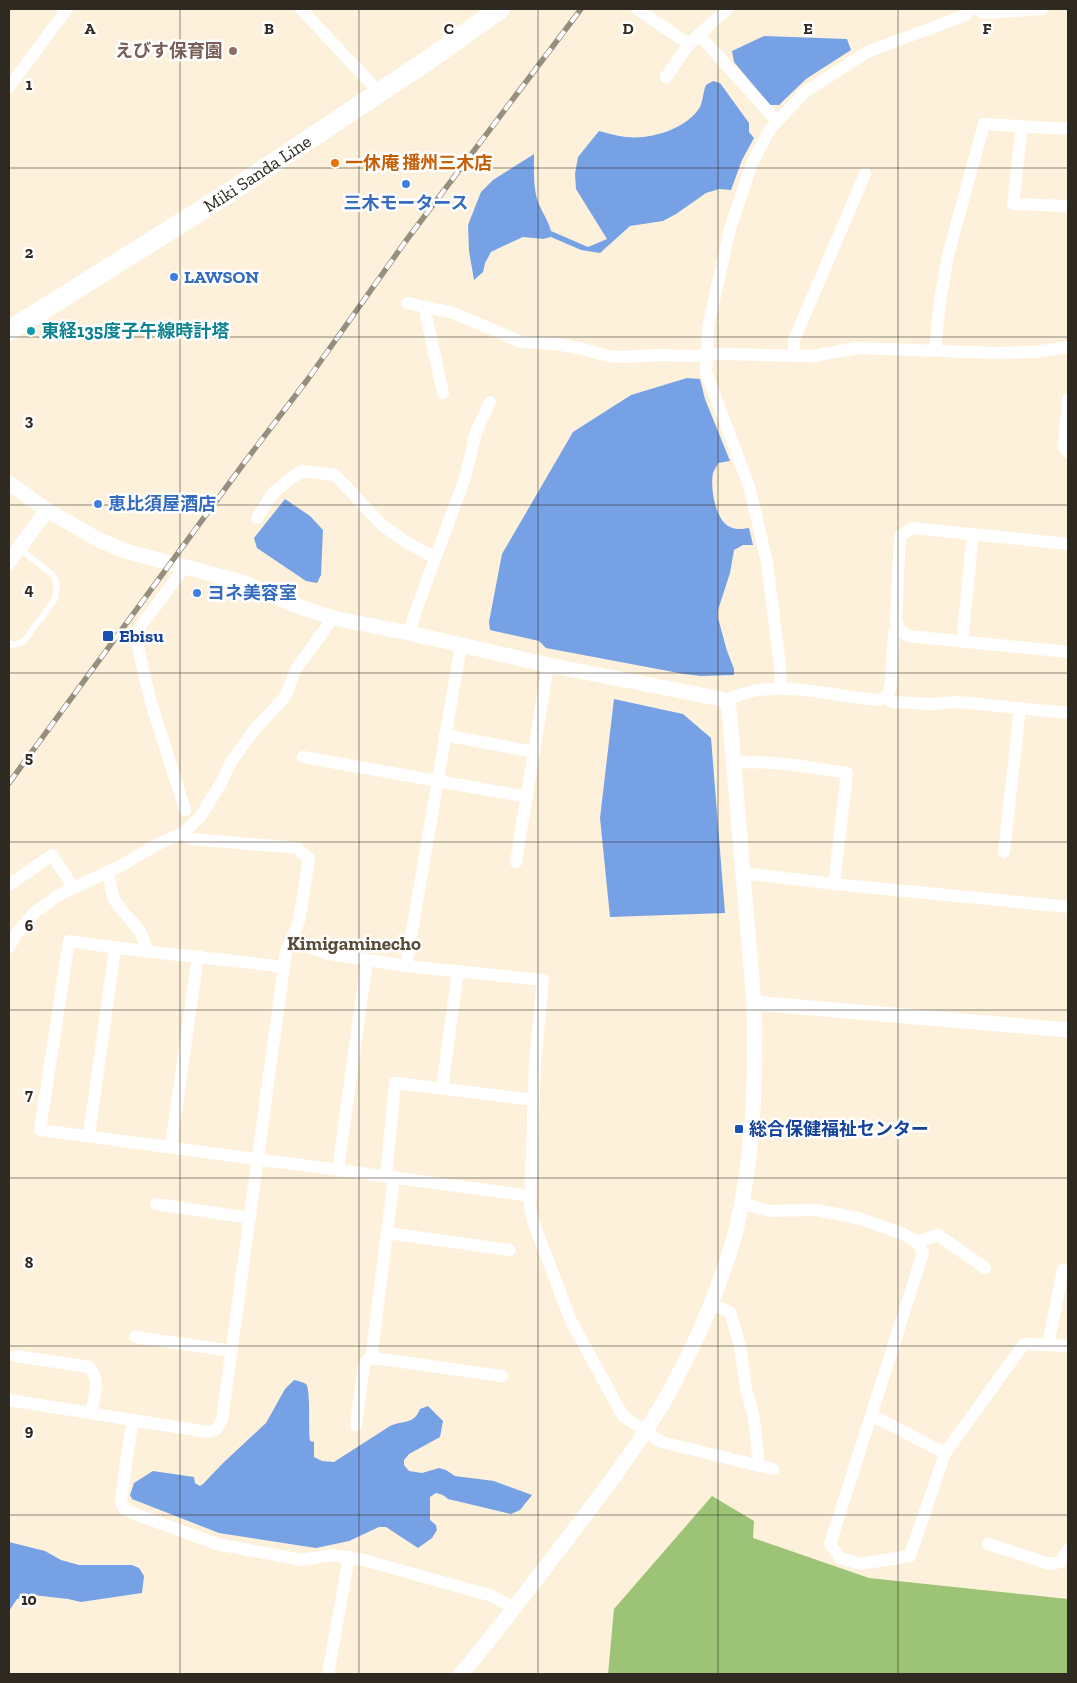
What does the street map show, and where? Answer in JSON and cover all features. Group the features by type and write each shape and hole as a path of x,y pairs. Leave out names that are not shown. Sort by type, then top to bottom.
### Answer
{"main road":[{"name":"Miki Sanda Line","path":"9,331 224,196 424,63 500,9"}],"street":[{"path":"9,87 67,9"},
{"path":"301,9 379,92"},
{"path":"636,9 689,44"},
{"path":"666,77 689,44 727,9"},
{"path":"781,689 780,666 767,563 749,486 706,372 708,327 730,229 752,163 770,129 805,92 867,52 966,15 970,9"},
{"path":"976,9 984,12 1042,9"},
{"path":"699,35 777,122"},
{"path":"935,350 940,301 948,255 984,124 1068,129"},
{"path":"1022,126 1013,204 1068,206"},
{"path":"794,356 794,340 865,174"},
{"path":"407,303 454,313 520,342 556,344 608,356 622,357 707,356 718,354 814,356 857,348 997,353 1034,352 1068,347"},
{"path":"427,308 426,315 443,393"},
{"path":"1068,399 1064,447 1068,452"},
{"path":"409,633 465,478 476,432 490,402"},
{"path":"257,518 273,494 290,478 302,471 335,475 384,526 408,543 435,558"},
{"path":"9,483 46,510 108,544 125,551 242,582 300,607 334,618 724,701 742,693 766,688 811,691 862,699 879,700 888,698"},
{"path":"9,562 46,510"},
{"path":"1068,544 912,528 900,536 896,620 899,629 908,636 1068,652"},
{"path":"962,642 973,534"},
{"path":"185,567 136,634 150,698 185,810"},
{"path":"9,947 17,933 34,913 59,895 183,833 200,817 220,785 231,762 255,729 284,697 296,669 334,618"},
{"path":"888,698 891,683 894,633 899,629"},
{"path":"406,966 461,645"},
{"path":"516,862 548,665"},
{"path":"888,698 892,702 931,704 959,702 1068,713"},
{"path":"461,1674 492,1639 617,1472 671,1388 711,1304 737,1226 753,1129 755,1040 754,1003 728,708 724,701"},
{"path":"1004,852 1020,708"},
{"path":"445,735 534,752"},
{"path":"304,757 527,797"},
{"path":"732,763 751,761 783,762 847,773 834,884"},
{"path":"9,1400 207,1432 216,1430 222,1420 286,952 299,921 309,860 297,848 191,838 183,833"},
{"path":"9,885 52,855 74,888"},
{"path":"107,872 111,880 115,902 132,920 144,938 146,951"},
{"path":"743,874 1068,907"},
{"path":"291,940 328,954 406,966 542,980 535,1062 531,1196 533,1221 571,1320 623,1416 661,1442 772,1469"},
{"path":"284,967 69,941 40,1130 531,1196"},
{"path":"89,1136 115,948"},
{"path":"171,1147 198,956"},
{"path":"338,1170 367,960"},
{"path":"442,1088 458,971"},
{"path":"754,1003 1068,1030"},
{"path":"374,1358 372,1352 387,1233 395,1082 534,1100"},
{"path":"741,1203 769,1211 816,1210 858,1218 903,1234 917,1242 923,1253 830,1544 840,1558 861,1564 910,1556 945,1452 1024,1344 1068,1346"},
{"path":"156,1204 250,1218"},
{"path":"387,1233 510,1250"},
{"path":"917,1242 938,1234 985,1268"},
{"path":"1048,1345 1063,1270"},
{"path":"711,1304 730,1312 740,1346 746,1389 754,1418 759,1466"},
{"path":"135,1337 232,1351"},
{"path":"15,1356 89,1367 94,1373 96,1384 90,1413"},
{"path":"356,1425 364,1365 368,1359 374,1358 502,1376"},
{"path":"871,1415 945,1452"},
{"path":"133,1420 121,1502 125,1509 135,1514 217,1544 302,1560 332,1555 349,1557 492,1596 514,1608"},
{"path":"988,1544 1050,1564 1060,1562 1068,1550"},
{"path":"328,1674 349,1557"}],"lane":[{"path":"9,643 14,644 24,641 55,599 57,586 54,575 19,549"}],"green space":[{"path":"712,1496 754,1521 753,1538 869,1578 1068,1599 1068,1674 608,1674 614,1609"}],"water":[{"path":"764,36 847,39 851,50 806,79 779,105 770,105 734,62 732,51"},
{"path":"713,81 720,83 749,123 749,132 754,138 742,160 731,190 719,189 706,193 663,221 630,226 600,253 581,250 551,237 543,239 523,237 491,252 483,272 474,280 469,251 468,225 481,192 493,180 534,154 536,196 551,231 588,247 607,239 576,189 575,174 578,157 599,131 623,137 646,137 677,127 694,115 701,105 706,85"},
{"path":"687,378 700,379 705,399 730,461 718,463 713,473 712,487 717,511 730,527 737,529 749,528 753,545 743,545 734,550 730,573 718,610 718,618 734,669 734,675 701,676 684,674 546,648 539,641 490,630 489,622 502,554 573,432 631,395"},
{"path":"285,499 310,516 323,530 321,575 317,583 306,581 257,548 254,538"},
{"path":"614,699 683,714 711,738 725,913 610,917 600,818"},
{"path":"294,1380 305,1383 308,1388 310,1441 314,1442 314,1457 322,1461 334,1462 390,1426 415,1418 420,1409 428,1406 443,1421 440,1437 409,1454 404,1460 404,1465 409,1471 422,1473 439,1468 455,1476 494,1481 532,1495 520,1510 511,1514 448,1499 436,1493 430,1497 430,1520 436,1525 437,1530 432,1538 418,1548 386,1527 379,1527 349,1541 316,1548 219,1533 132,1499 130,1495 134,1483 153,1471 194,1477 195,1483 200,1486 203,1484 266,1423 285,1389"},
{"path":"9,1542 45,1551 61,1560 79,1565 132,1565 139,1568 144,1576 142,1593 81,1602 33,1595 17,1599 9,1611"}],"railway":[{"path":"9,783 308,379 405,242 581,9"}],"place":[{"name":"えびす保育園","path":"233,51"},
{"name":"一休庵 播州三木店","path":"335,163"},
{"name":"三木モータース","path":"406,184"},
{"name":"LAWSON","path":"174,277"},
{"name":"東経135度子午線時計塔","path":"31,331"},
{"name":"恵比須屋酒店","path":"98,504"},
{"name":"ヨネ美容室","path":"197,593"},
{"name":"Ebisu","path":"108,636"},
{"name":"総合保健福祉センター","path":"739,1129"}],"district":[{"name":"Kimigaminecho","path":"354,943"}]}
